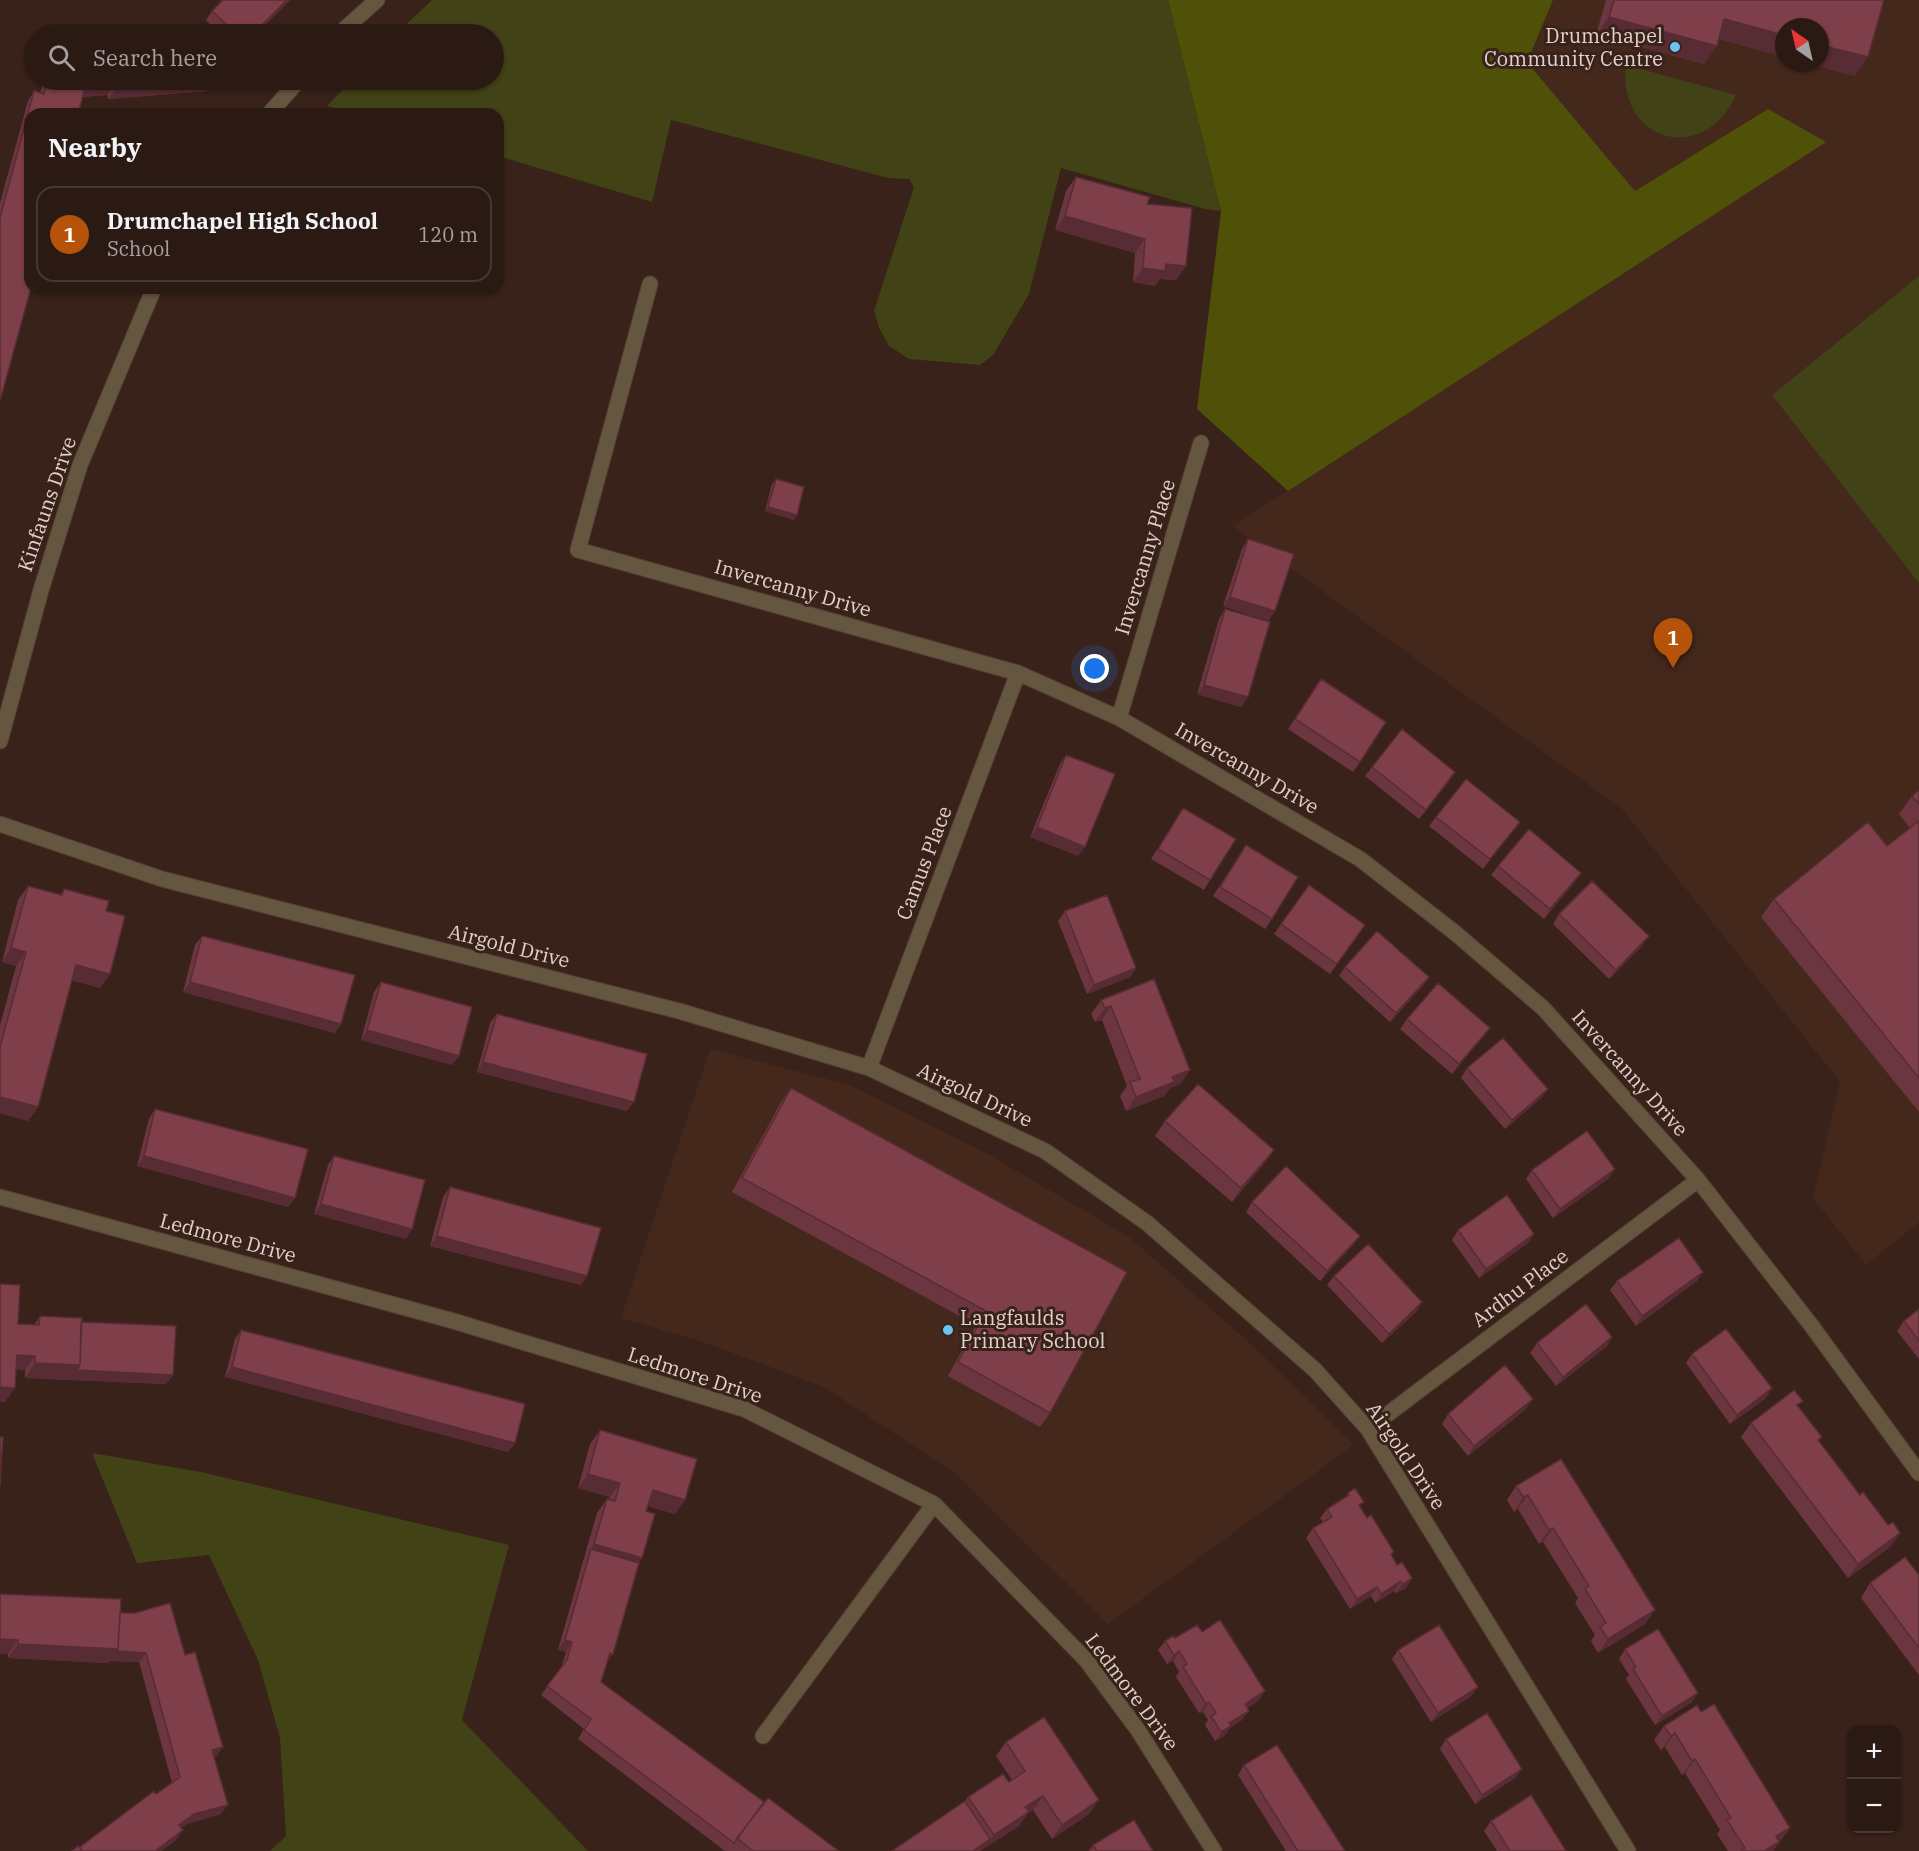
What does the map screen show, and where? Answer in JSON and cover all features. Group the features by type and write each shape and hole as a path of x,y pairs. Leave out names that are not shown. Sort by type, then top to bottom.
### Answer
{"street":[{"path":"350,24 377,0"},
{"path":"274,108 289,90"},
{"name":"Invercanny Drive","path":"650,284 578,550 1018,673 1119,718 1360,860 1454,932 1543,1008 1698,1180 1811,1326 1919,1473"},
{"name":"Kinfauns Drive","path":"0,741 41,590 80,465 151,294"},
{"name":"Invercanny Place","path":"1119,718 1201,443"},
{"name":"Camus Place","path":"869,1068 1018,673"},
{"name":"Airgold Drive","path":"0,824 162,879 679,1011 869,1068 1045,1151 1147,1223 1315,1370 1368,1429 1628,1851"},
{"name":"Ardhu Place","path":"1368,1429 1698,1180"},
{"name":"Ledmore Drive","path":"0,1197 450,1320 744,1409 934,1504 1086,1660 1138,1730 1214,1851"},
{"path":"763,1736 934,1504"}],"shaded area":[{"path":"432,0 1168,0 1221,211 1205,209 1061,168 1029,294 993,355 980,365 909,359 889,346 879,328 874,311 914,187 909,179 888,178 671,120 652,202 504,158 504,108 334,108 327,106 342,90 504,90 504,24 407,24"},
{"path":"1168,0 1553,0 1527,62 1635,191 1768,109 1826,142 1288,491 1197,409 1221,211"},
{"path":"1553,0 1919,0 1919,1222 1866,1265 1813,1198 1840,1082 1622,809 1233,526 1825,142 1768,109 1635,191 1527,62"},
{"path":"1626,65 1736,95 1722,117 1704,131 1685,137 1666,136 1648,127 1635,112 1627,91"},
{"path":"1919,276 1919,583 1772,395"},
{"name":"Langfaulds Primary School","path":"710,1049 847,1084 986,1153 1129,1237 1251,1344 1354,1445 1108,1624 954,1473 824,1387 703,1342 621,1318"},
{"path":"92,1453 201,1472 509,1545 462,1720 588,1851 270,1851 286,1836 280,1738 258,1660 209,1555 137,1563"}],"building":[{"path":"223,0 287,0 263,24 226,24 212,11"},
{"path":"1614,0 1884,0 1868,57 1829,47 1829,18 1775,18 1775,33 1724,19 1717,46 1609,17"},
{"path":"45,90 84,90 80,108 29,108 34,91 44,94"},
{"path":"24,128 24,294 29,294 0,401 0,218"},
{"path":"1076,177 1150,197 1147,204 1192,208 1186,266 1166,264 1165,271 1143,268 1145,239 1065,216"},
{"path":"776,479 804,487 797,515 768,507"},
{"path":"1248,539 1294,554 1275,611 1230,597"},
{"path":"1225,609 1270,622 1248,697 1204,685"},
{"path":"1321,679 1386,722 1360,762 1295,719"},
{"path":"1402,729 1455,772 1426,810 1372,767"},
{"path":"1066,755 1115,774 1085,847 1037,827"},
{"path":"1466,779 1520,822 1490,859 1436,817"},
{"path":"1919,790 1919,804 1912,796"},
{"path":"1183,808 1236,839 1210,880 1158,849"},
{"path":"1919,821 1919,1078 1774,899 1868,822 1887,846"},
{"path":"1529,829 1581,873 1550,909 1498,866"},
{"path":"1246,845 1298,877 1272,919 1220,887"},
{"path":"1592,881 1649,936 1616,970 1559,914"},
{"path":"1309,885 1365,925 1337,964 1281,924"},
{"path":"28,886 62,895 64,889 109,901 106,911 125,916 110,974 76,965 38,1107 0,1097 0,1047 26,952 11,948"},
{"path":"1107,895 1136,968 1094,985 1065,911"},
{"path":"1377,931 1429,977 1396,1013 1345,967"},
{"path":"202,936 355,975 341,1024 190,982"},
{"path":"1154,979 1190,1070 1172,1077 1174,1082 1136,1097 1130,1082 1140,1079 1111,1006 1105,1008 1101,1000"},
{"path":"381,982 472,1007 459,1056 367,1030"},
{"path":"1438,983 1490,1028 1459,1064 1407,1019"},
{"path":"497,1014 647,1054 634,1102 483,1062"},
{"path":"1503,1038 1548,1089 1512,1120 1467,1068"},
{"path":"1198,1084 1274,1150 1241,1188 1165,1121"},
{"path":"791,1088 1127,1272 1050,1413 958,1362 986,1311 742,1178"},
{"path":"155,1109 308,1149 295,1198 144,1156"},
{"path":"1587,1131 1615,1169 1560,1209 1532,1170"},
{"path":"334,1156 425,1180 412,1229 321,1204"},
{"path":"1286,1166 1360,1236 1327,1271 1252,1202"},
{"path":"450,1187 601,1228 587,1276 437,1236"},
{"path":"1507,1195 1534,1234 1486,1269 1458,1230"},
{"path":"1679,1238 1703,1272 1642,1316 1617,1281"},
{"path":"1368,1244 1422,1302 1389,1334 1334,1276"},
{"path":"0,1284 20,1285 18,1324 39,1325 40,1316 82,1318 80,1365 35,1363 35,1356 17,1355 15,1388 0,1387"},
{"path":"1586,1304 1612,1337 1563,1377 1537,1343"},
{"path":"1919,1309 1919,1341 1904,1321"},
{"path":"81,1322 176,1326 173,1375 77,1370 80,1365"},
{"path":"1726,1329 1772,1388 1737,1415 1692,1354"},
{"path":"241,1330 525,1404 515,1443 232,1367"},
{"path":"1505,1365 1533,1399 1474,1446 1448,1414"},
{"path":"1794,1390 1803,1401 1797,1405 1822,1437 1818,1440 1860,1495 1863,1492 1888,1525 1893,1522 1900,1533 1858,1564 1751,1423"},
{"path":"600,1430 697,1459 685,1500 653,1490 646,1511 655,1514 642,1558 594,1544 607,1499 615,1501 620,1483 588,1474"},
{"path":"0,1437 3,1437 0,1486"},
{"path":"1561,1459 1655,1610 1608,1639 1600,1627 1606,1623 1585,1589 1589,1586 1553,1528 1549,1530 1528,1495 1523,1497 1516,1486"},
{"path":"1355,1488 1364,1502 1359,1505 1367,1518 1371,1515 1394,1552 1391,1554 1397,1565 1402,1562 1412,1578 1403,1584 1401,1581 1381,1594 1377,1587 1357,1599 1313,1528 1332,1517 1327,1509 1349,1495 1348,1493"},
{"path":"591,1549 639,1563 613,1654 610,1653 601,1682 764,1802 734,1843 584,1730 591,1719 547,1686 567,1660 572,1642 565,1640"},
{"path":"1905,1557 1919,1575 1919,1648 1870,1583"},
{"path":"0,1594 121,1599 118,1649 18,1644 18,1640 0,1639"},
{"path":"170,1603 185,1655 195,1652 223,1747 212,1750 228,1805 194,1814 179,1825 183,1830 155,1851 82,1851 80,1847 154,1791 156,1794 180,1777 146,1653 117,1651 120,1613 135,1613"},
{"path":"1220,1620 1265,1691 1245,1704 1249,1711 1229,1723 1231,1726 1221,1732 1211,1716 1216,1713 1209,1702 1206,1704 1183,1667 1187,1664 1179,1651 1174,1655 1165,1641 1197,1625 1202,1632"},
{"path":"1439,1625 1478,1687 1438,1713 1398,1650"},
{"path":"1658,1629 1698,1693 1662,1716 1633,1669 1636,1667 1625,1649"},
{"path":"1714,1704 1790,1828 1776,1836 1779,1842 1764,1851 1741,1851 1745,1848 1727,1820 1731,1818 1695,1759 1692,1761 1675,1733 1671,1736 1664,1726 1697,1705 1701,1712"},
{"path":"1487,1713 1522,1769 1482,1795 1446,1739"},
{"path":"1044,1717 1099,1800 1062,1825 1043,1796 1025,1807 1029,1812 994,1835 968,1797 1003,1774 1009,1782 1025,1771 1006,1742"},
{"path":"1277,1745 1345,1851 1298,1851 1244,1765"},
{"path":"1531,1795 1566,1851 1510,1851 1491,1821"},
{"path":"768,1798 839,1851 753,1851 737,1838"},
{"path":"965,1801 990,1839 973,1851 892,1851"},
{"path":"1134,1820 1153,1851 1097,1851 1093,1845"},
{"path":"78,1846 82,1851 72,1851"}],"place":[{"name":"Drumchapel Community Centre","path":"1675,47"},
{"name":"Drumchapel High School","path":"1673,668"},
{"name":"Langfaulds Primary School","path":"948,1330"}]}
